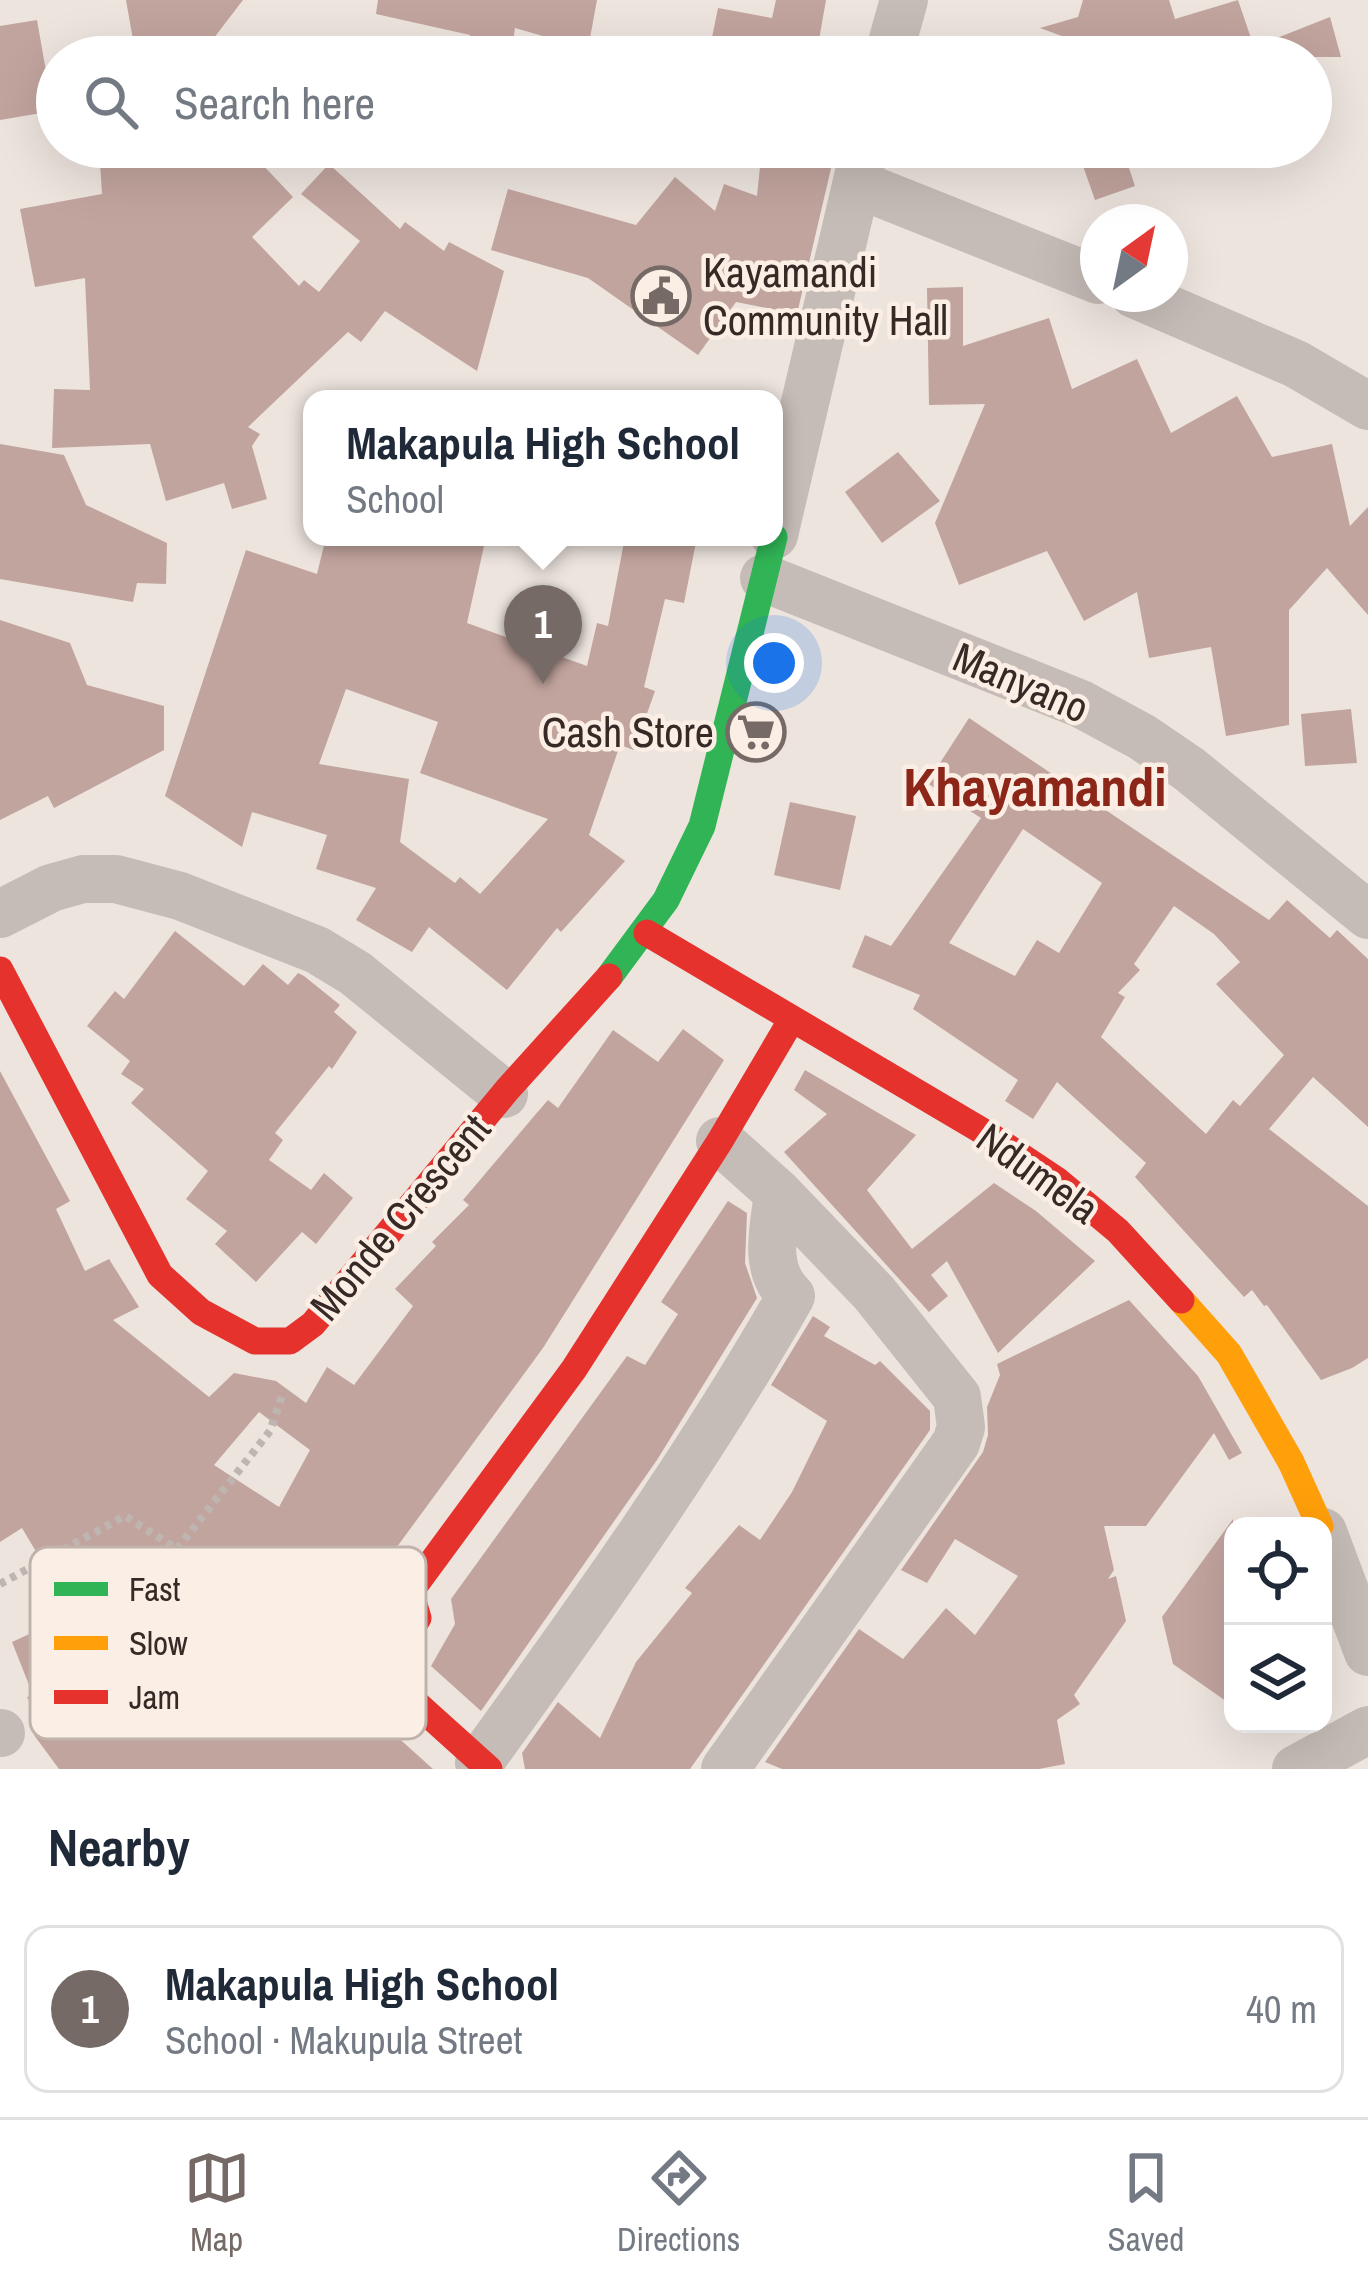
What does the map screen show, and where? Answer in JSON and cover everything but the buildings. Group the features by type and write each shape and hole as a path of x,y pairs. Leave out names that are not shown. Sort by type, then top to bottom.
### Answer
{"street":[{"path":"894,36 904,0"},
{"path":"783,495 860,168"},
{"path":"867,168 1080,271"},
{"path":"1176,312 1296,364 1368,406"},
{"path":"505,1094 646,933 690,861 770,550"},
{"name":"Manyano","path":"770,550 1142,737 1368,915"},
{"name":"Monde Crescent","path":"0,914 51,888 83,879 116,879 180,896 317,950 355,973 505,1094 313,1324 289,1341 261,1340 225,1330 186,1304 160,1275 0,970"},
{"name":"Ndumela","path":"646,933 988,1135 1058,1181 1118,1232 1229,1354 1316,1517"},
{"path":"426,1570 574,1369 792,1019"},
{"path":"720,1141 778,1193 874,1293 957,1397 961,1427 956,1443 725,1769"},
{"path":"778,1193 771,1257 782,1287 807,1299 874,1293"},
{"path":"426,1713 484,1766 746,1375 807,1299"},
{"name":"Ndumela","path":"1332,1556 1368,1652"},
{"path":"1296,1769 1368,1730"}],"path":[{"path":"178,1547 270,1431 288,1380 289,1341"},
{"path":"68,1547 125,1516 172,1547"},
{"path":"0,1584 30,1568"}],"traffic: fast":[{"path":"609,977 666,900 702,826 772,546"}],"traffic: slow":[{"path":"1181,1300 1229,1354 1291,1462 1316,1517"}],"traffic: jam":[{"path":"647,933 989,1135 1058,1181 1118,1231 1181,1300"},
{"path":"0,970 160,1275 201,1312 255,1341 290,1341 313,1324 507,1090 609,977"},
{"path":"426,1570 574,1369 792,1019"},
{"path":"426,1712 489,1769"}],"place":[{"name":"Kayamandi Community Hall","path":"661,296"},
{"name":"Makapula High School","path":"543,684"},
{"name":"Cash Store","path":"756,732"}],"district":[{"name":"Khayamandi","path":"1035,786"}]}
